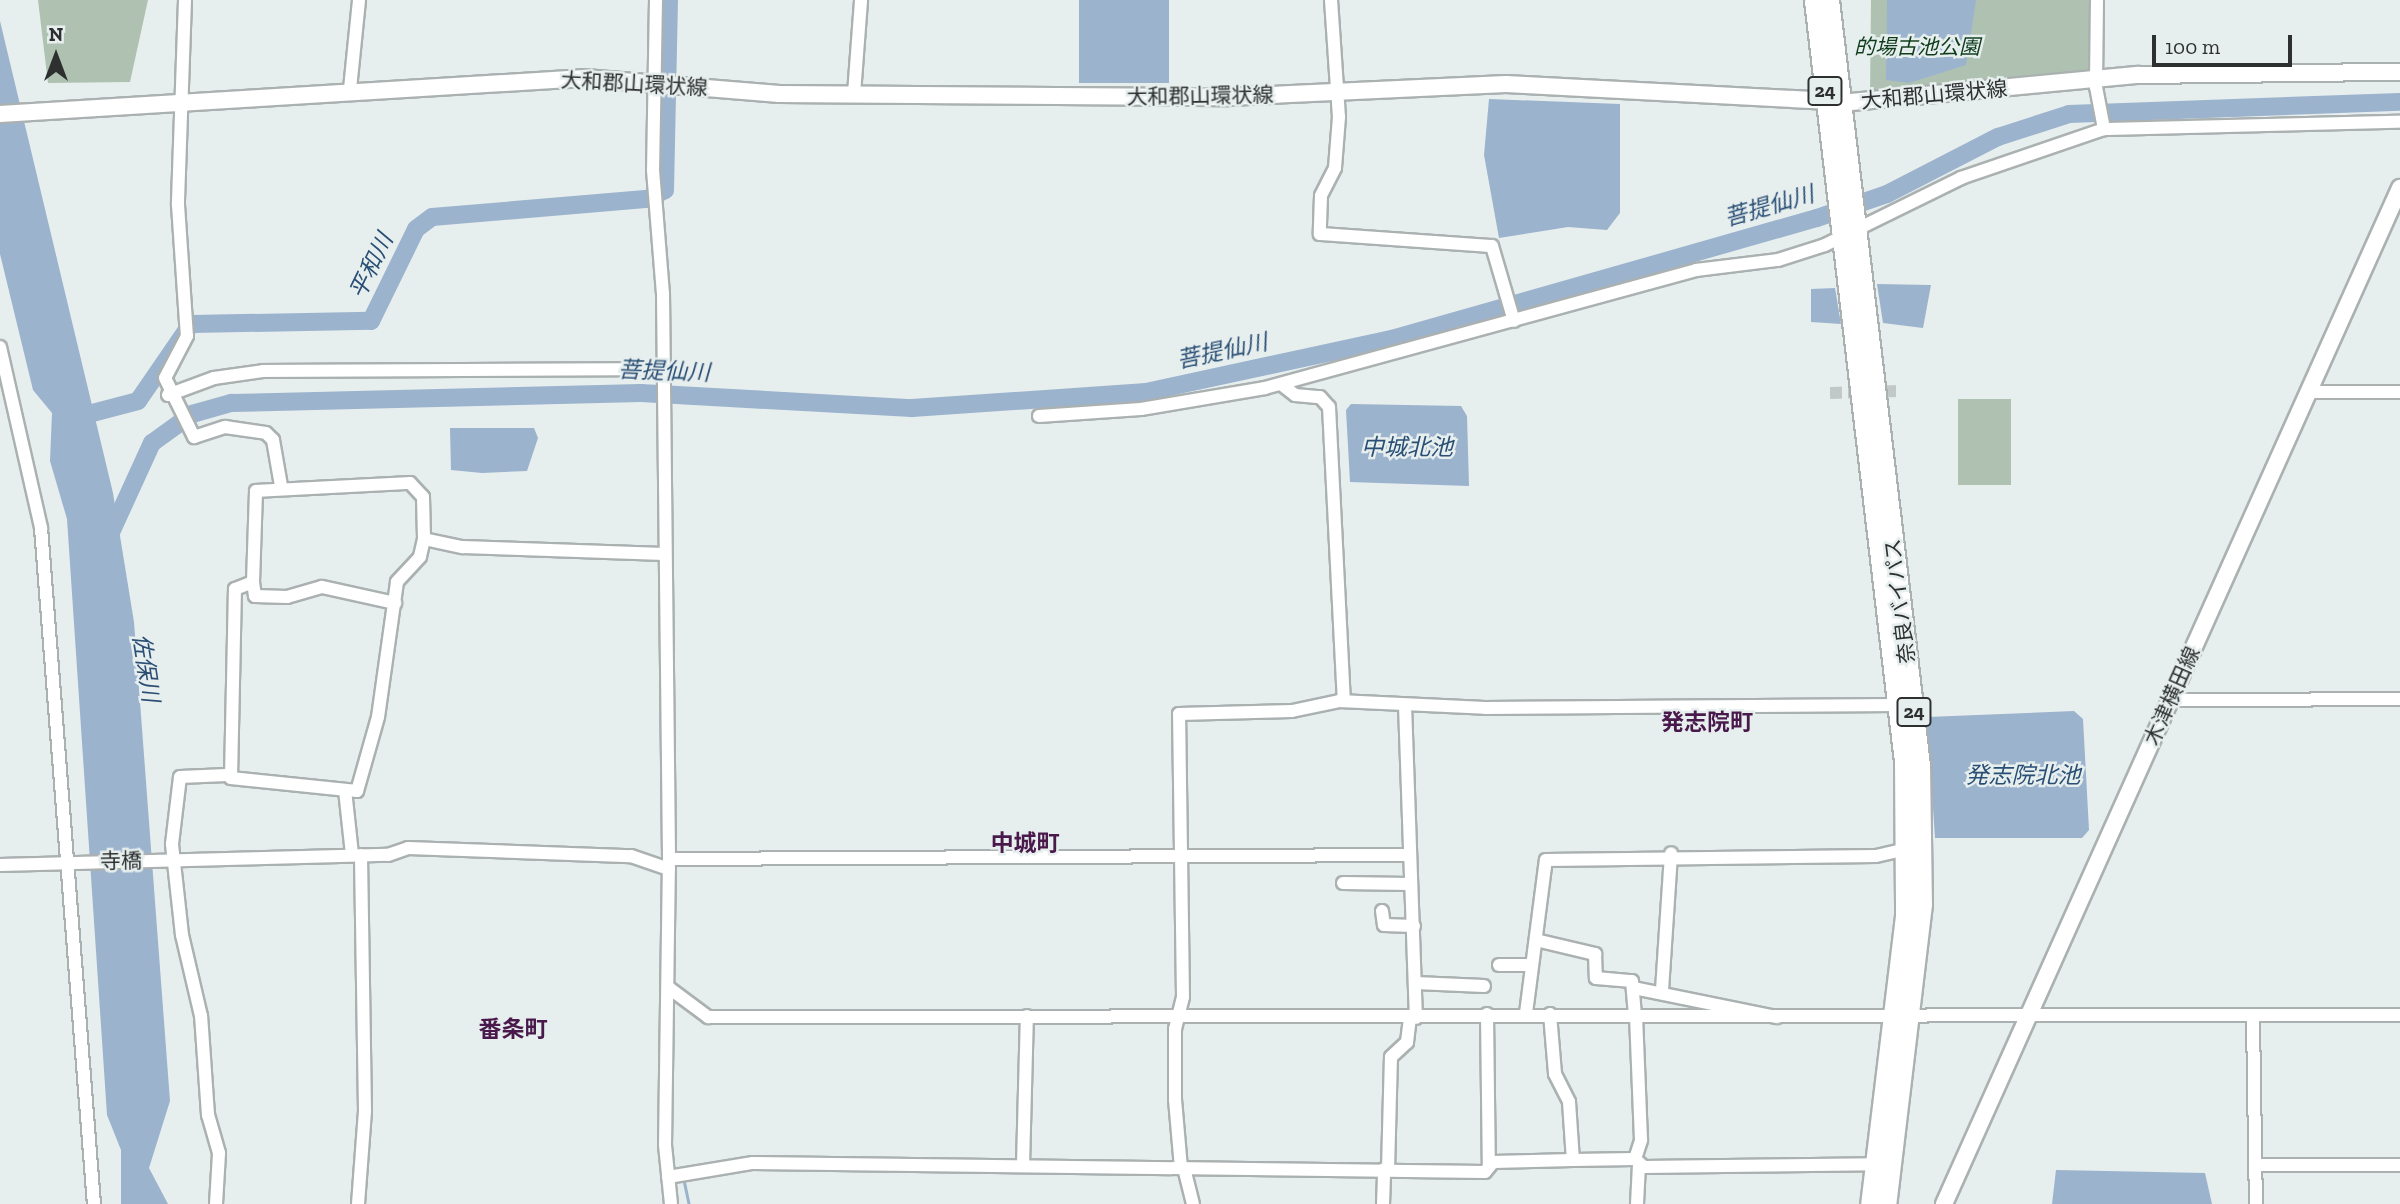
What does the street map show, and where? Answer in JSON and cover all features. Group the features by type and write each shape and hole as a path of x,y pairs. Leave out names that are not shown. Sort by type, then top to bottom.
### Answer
{"highway":[{"name":"奈良バイパス","path":"1814,0 1835,102 1846,181 1898,705 1907,849 1902,1020 1886,1204"},
{"name":"奈良バイパス","path":"1829,0 1835,102"},
{"name":"奈良バイパス","path":"1850,228 1920,765 1922,904 1870,1204"}],"main road":[{"name":"大和郡山環状線","path":"0,114 179,104 350,89 665,82 854,94 1333,93 1506,84 1835,102 2096,83 2400,72"},
{"name":"木津横田線","path":"1944,1204 2400,188"}],"street":[{"path":"185,0 179,104 187,336 165,378 168,395 194,437 225,427 266,433 273,440 281,486"},
{"path":"350,89 359,0"},
{"path":"656,0 665,82 653,170 659,230 662,371 669,864 668,1177 671,1204"},
{"path":"854,94 860,0"},
{"path":"1331,0 1337,158 1321,196 1320,234 1492,246 1513,319"},
{"path":"2097,0 2096,83 2103,126"},
{"path":"1039,416 1141,409 1281,384 1696,270 1778,260 1995,164 2103,126 2400,122"},
{"path":"0,347 41,528 71,862 94,1204"},
{"path":"168,395 214,377 263,370 662,371"},
{"path":"1281,384 1295,395 1320,397 1329,407 1343,701"},
{"path":"2308,392 2400,392"},
{"path":"216,1204 219,1153 208,1115 201,1016 171,860 180,777 227,775 357,791 367,759 395,603 397,582 420,557 424,539 423,497 410,483 281,486 256,491 253,582 255,596 287,597 322,587 395,603"},
{"path":"424,539 463,547 664,554"},
{"path":"227,775 235,589 253,582"},
{"path":"2170,700 2400,699"},
{"path":"1193,1204 1183,1168 1178,1015 1179,714 1292,711 1343,701 1405,705 1898,705"},
{"path":"1383,1204 1391,1057 1407,1041 1413,1018 1416,984 1409,884 1405,705"},
{"path":"345,790 356,854 365,1111 358,1204"},
{"name":"寺橋","path":"0,865 356,854 408,848 620,856 669,864 1180,860 1409,855"},
{"path":"1526,1013 1530,965 1539,941 1546,860 1671,853 1876,856 1907,849"},
{"path":"1662,990 1671,853"},
{"path":"1343,883 1409,884"},
{"path":"1381,911 1384,925 1414,926"},
{"path":"1539,941 1595,954 1595,978 1632,981 1641,1140 1637,1161 1637,1204"},
{"path":"1499,965 1530,965"},
{"path":"1416,984 1484,986"},
{"path":"669,988 708,1017 1178,1015 1413,1018 1526,1013 1636,1018 1902,1020 2253,1019 2400,1015"},
{"path":"1634,988 1662,990 1780,1019"},
{"path":"668,1177 753,1163 1485,1172 1489,1167 1487,1014"},
{"path":"1550,1014 1555,1074 1569,1102 1573,1160"},
{"path":"1023,1166 1027,1016"},
{"path":"2253,1019 2256,1204"},
{"path":"1489,1167 1573,1160 1876,1164"},
{"path":"2256,1165 2400,1165"}],"green space":[{"path":"38,0 148,0 130,82 48,83"},
{"name":"的場古池公園","path":"1871,0 2091,0 2092,72 1870,93"},
{"path":"1958,399 2011,399 2011,485 1958,485"}],"water":[{"path":"1079,0 1169,0 1169,83 1079,83"},
{"path":"1887,0 1976,0 1966,65 1909,83 1886,80"},
{"path":"0,21 113,493 134,622 170,1101 149,1168 168,1204 121,1204 121,1150 107,1115 67,519 50,461 52,413 33,390 0,254"},
{"path":"1489,99 1620,104 1620,213 1607,230 1568,227 1499,238 1484,155"},
{"path":"1877,284 1931,285 1923,328 1883,323"},
{"path":"1835,288 1841,324 1811,322 1811,289"},
{"name":"中城北池","path":"1351,404 1461,406 1467,416 1469,486 1350,482 1346,410"},
{"path":"450,428 534,428 538,438 527,471 482,473 451,470"},
{"name":"発志院北池","path":"2074,711 2083,719 2089,830 2082,838 1935,838 1927,717"},
{"path":"2056,1170 2205,1173 2212,1204 2052,1204"}],"waterway":[{"name":"平和川","path":"80,426 81,416 138,401 191,324 371,321 416,229 432,217 648,199 665,190 669,0"},
{"name":"菩提仙川","path":"108,539 152,443 192,414 231,403 641,393 912,408 1146,392 1392,339 1817,218 1887,194 1998,137 2069,114 2400,102"},
{"path":"684,1180 689,1204"}],"tunnel":[{"path":"1830,393 1900,391"}],"district":[{"name":"発志院町","path":"1707,722"},
{"name":"中城町","path":"1025,843"},
{"name":"番条町","path":"513,1029"}],"water label":[{"name":"佐保川","path":"146,668"}]}
